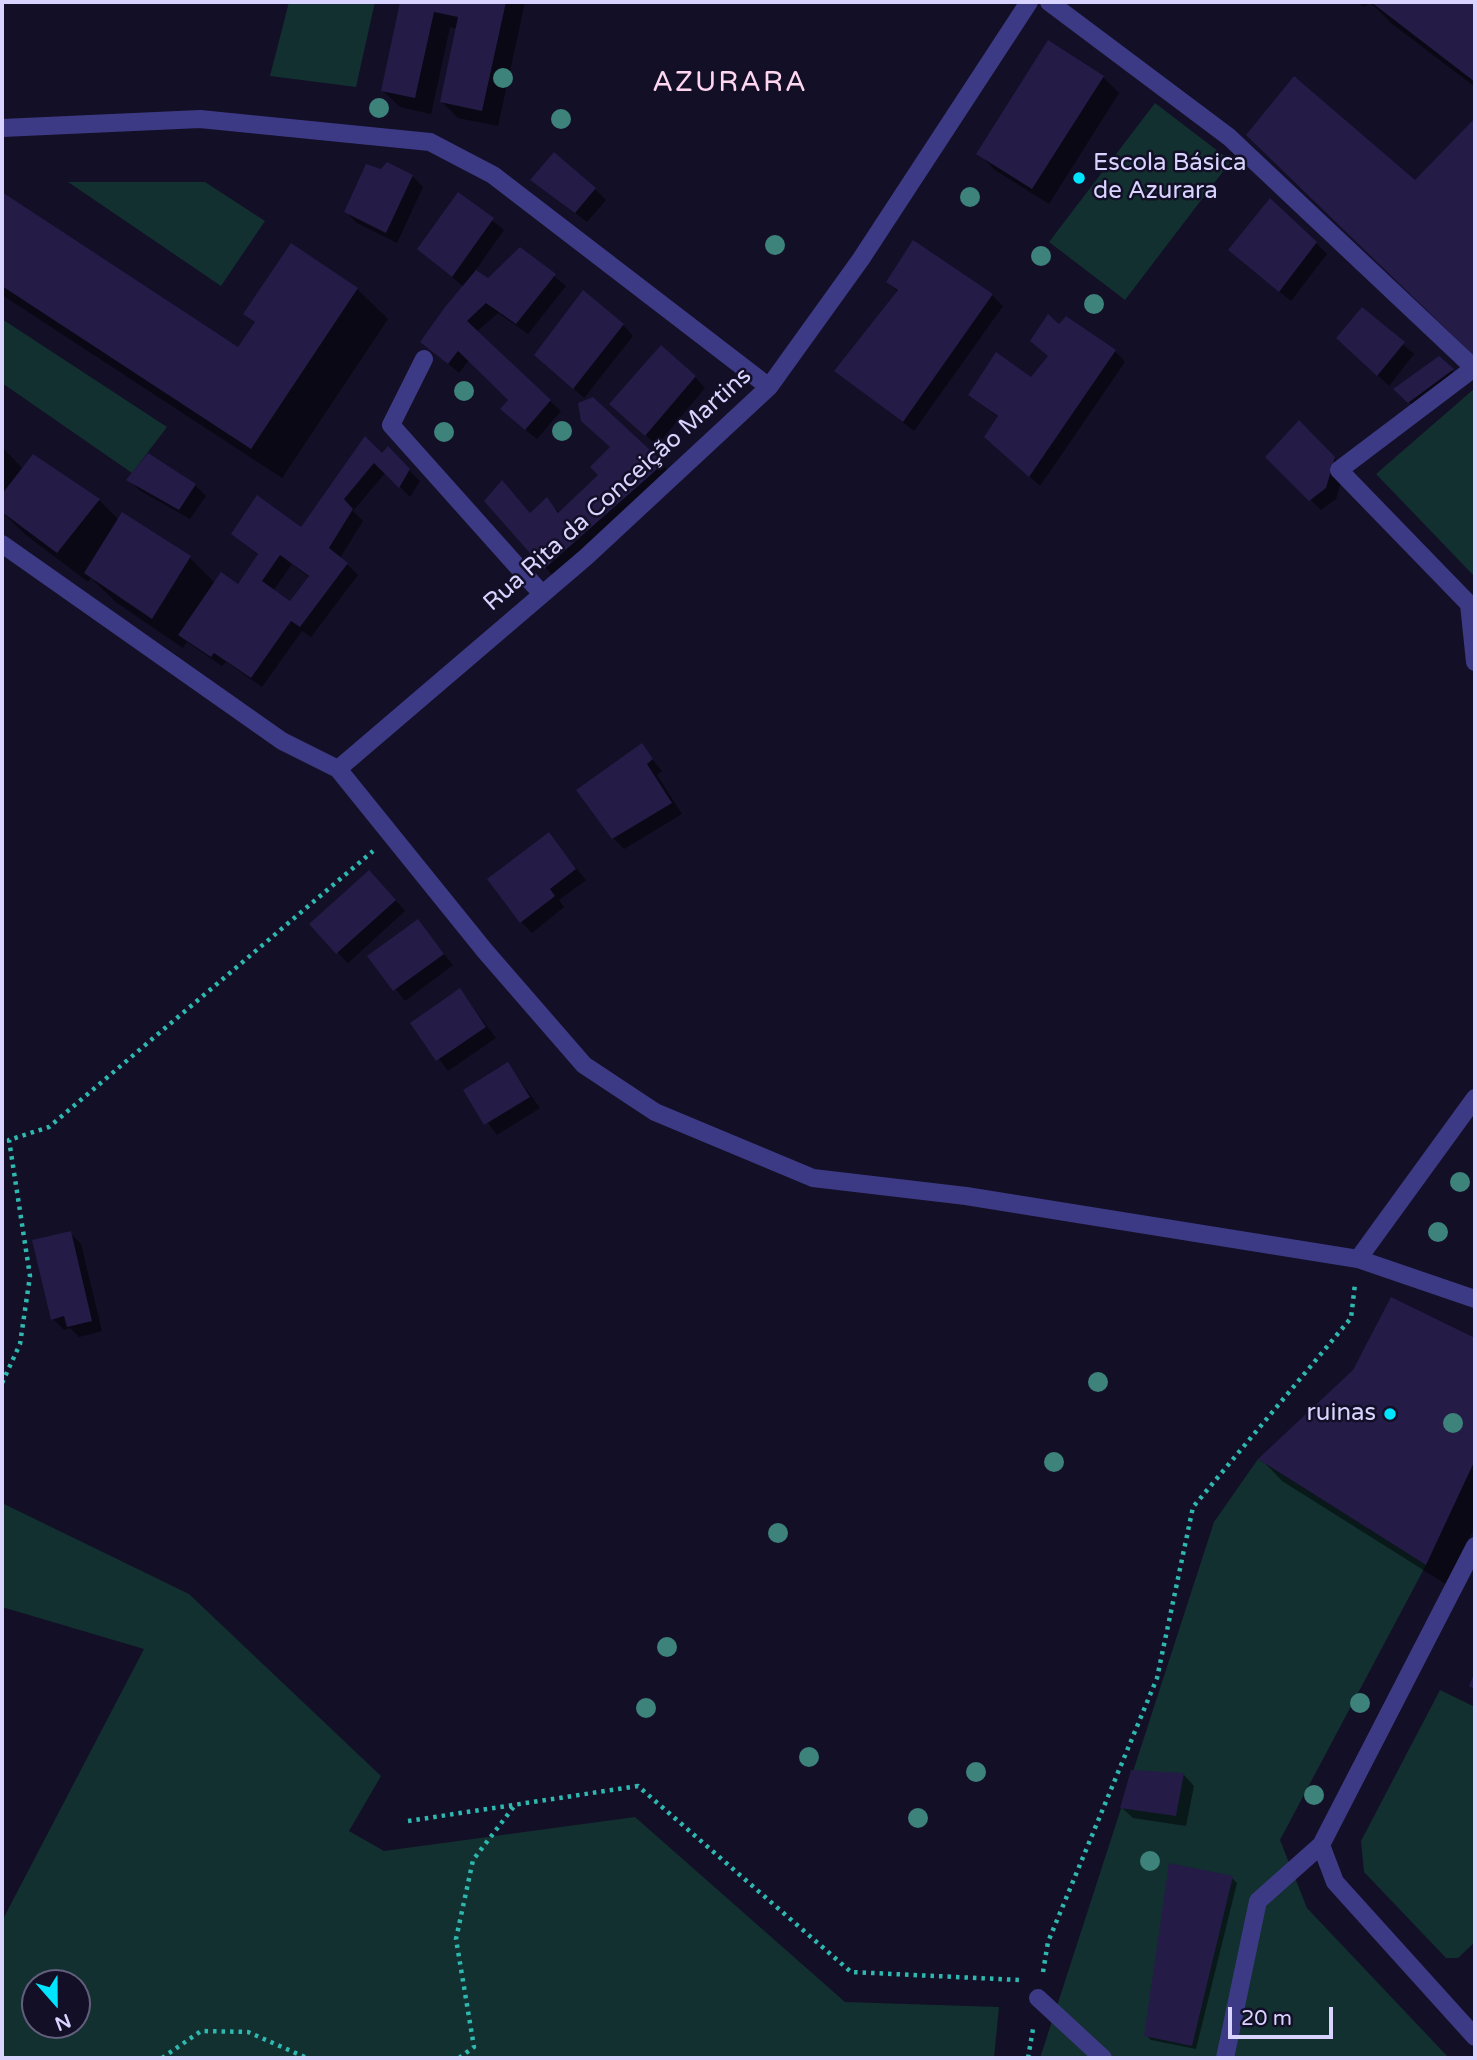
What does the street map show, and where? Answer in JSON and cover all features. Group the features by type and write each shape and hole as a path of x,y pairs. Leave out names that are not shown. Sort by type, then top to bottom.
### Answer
{"street":[{"name":"Rua Rita da Conceição Martins","path":"338,769 542,594 769,387 861,258 1029,2"},
{"path":"1049,2 1229,137 1474,368 1339,470 1469,604 1475,662"},
{"path":"2,128 200,119 430,142 493,175 769,387"},
{"path":"424,359 391,425 542,594"},
{"path":"2,544 282,741 338,769 485,951 584,1065 655,1112 813,1178 966,1196 1358,1259 1475,1299"},
{"path":"1358,1259 1475,1098"},
{"path":"1225,2058 1258,1901 1321,1845 1474,1551"},
{"path":"1321,1845 1335,1882 1475,2037"},
{"path":"1040,1990 1103,2058"}],"path":[{"path":"2,1383 20,1344 30,1276 9,1140 49,1127 373,850"},
{"path":"1028,2058 1048,1942 1157,1678 1193,1507 1351,1318 1358,1259"},
{"path":"408,1821 638,1786 851,1972 1040,1990"},
{"path":"459,2058 474,2047 456,1939 473,1860 516,1805"},
{"path":"162,2058 201,2031 248,2032 307,2058"}],"green space":[{"path":"289,2 375,2 356,87 270,76"},
{"path":"1155,103 1231,161 1125,300 1049,242"},
{"path":"68,182 205,182 265,221 221,286"},
{"path":"2,319 167,427 132,473 2,383"},
{"path":"1475,388 1475,577 1376,474"},
{"path":"1258,1459 1426,1565 1280,1840 1307,1908 1449,2058 1040,2058 1214,1522"},
{"path":"2,1503 189,1594 381,1776 349,1831 384,1851 635,1817 845,2002 999,2007 994,2058 2,2058 2,1921 144,1649 2,1607"},
{"path":"1440,1690 1475,1707 1475,1942 1458,1958 1446,1958 1364,1872 1361,1841"}],"building":[{"path":"400,2 506,2 482,111 440,102 458,17 434,12 415,98 381,91"},
{"path":"1371,2 1475,2 1475,82"},
{"path":"1048,40 1104,76 1032,189 976,154"},
{"path":"1294,76 1415,180 1475,118 1475,357 1246,135"},
{"path":"554,152 596,188 575,213 530,180"},
{"path":"387,162 413,175 386,233 344,212 366,164 381,169"},
{"path":"2,192 238,347 255,322 243,314 291,243 358,288 251,449 2,286"},
{"path":"458,192 494,218 452,277 417,249"},
{"path":"1270,198 1317,242 1279,292 1228,250"},
{"path":"913,240 993,294 903,422 834,371 898,290 886,282"},
{"path":"520,247 556,274 516,324 486,303 467,321 551,400 525,430 500,409 508,400 458,351 448,364 420,342 476,270 488,278"},
{"path":"583,290 624,324 573,389 534,355"},
{"path":"1362,307 1405,342 1377,376 1336,338"},
{"path":"1048,314 1059,324 1066,316 1116,350 1029,477 984,437 998,416 968,395 996,352 1031,377 1048,356 1030,341"},
{"path":"661,345 696,376 645,436 609,404"},
{"path":"1439,356 1454,369 1408,403 1393,389"},
{"path":"593,397 664,463 544,569 484,501 502,480 530,513 547,497 558,513 598,475 590,467 610,447 581,421 578,403"},
{"path":"1299,420 1335,457 1326,488 1309,501 1265,457"},
{"path":"365,436 382,453 388,446 410,469 399,488 374,463 344,499 353,509 329,548 348,563 300,627 291,621 251,678 214,653 211,657 178,635 221,572 238,584 258,554 231,534 257,495 301,527","holes":["280,555 309,576 290,601 262,581"]},
{"path":"148,453 196,484 179,510 126,480"},
{"path":"33,454 100,499 57,553 2,512 2,494"},
{"path":"122,512 191,556 152,619 84,573"},
{"path":"642,743 653,759 647,764 672,803 612,839 576,790"},
{"path":"549,832 576,869 550,889 555,896 520,923 487,879"},
{"path":"369,870 396,900 336,954 309,924"},
{"path":"418,919 444,954 393,991 367,956"},
{"path":"460,988 486,1027 436,1061 410,1023"},
{"path":"508,1062 530,1097 484,1125 463,1090"},
{"path":"71,1231 92,1321 67,1327 64,1316 51,1320 32,1240"},
{"name":"ruinas","path":"1391,1297 1475,1338 1475,1460 1426,1565 1258,1459 1353,1370"},
{"path":"1475,1672 1475,1689 1469,1686"},
{"path":"1131,1770 1184,1773 1176,1816 1120,1808"},
{"path":"1169,1863 1233,1876 1192,2046 1144,2036"}],"place":[{"name":"Escola Básica de Azurara","path":"1079,178"},
{"name":"ruinas","path":"1390,1414"}],"district":[{"name":"AZURARA","path":"730,84"}]}
